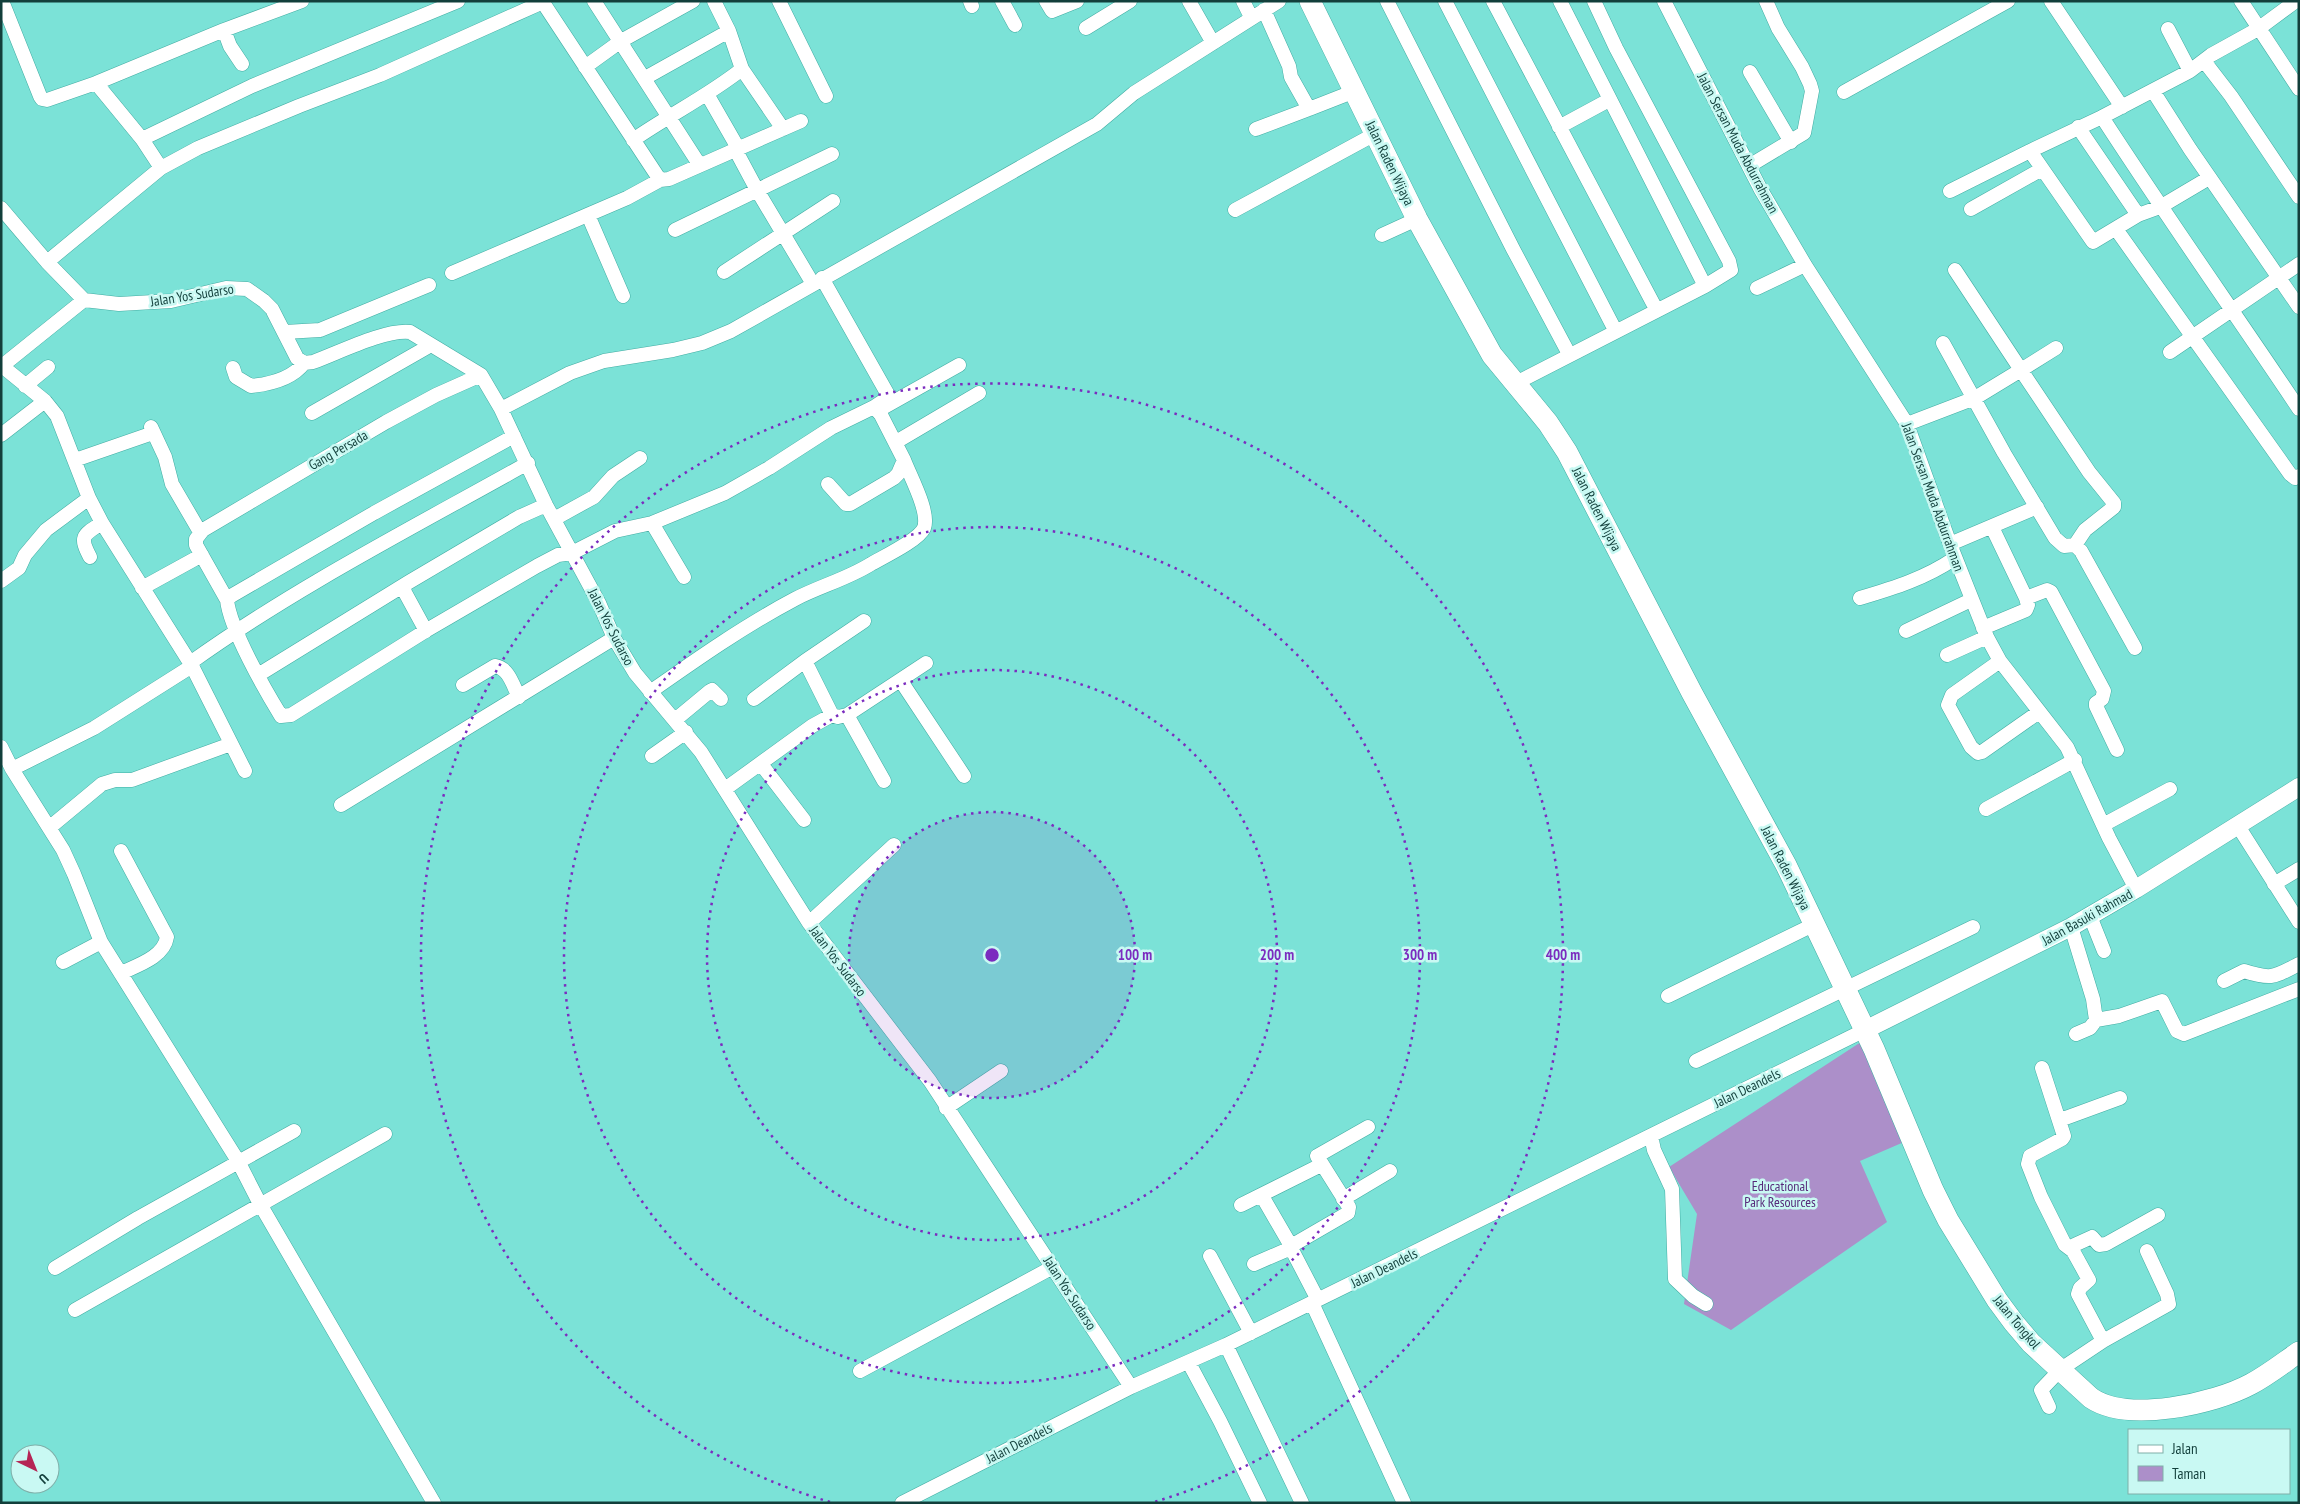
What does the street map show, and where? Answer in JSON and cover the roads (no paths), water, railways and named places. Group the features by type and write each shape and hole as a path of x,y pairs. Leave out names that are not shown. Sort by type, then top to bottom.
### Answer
{"highway":[{"name":"Jalan Raden Wijaya","path":"1310,1 1418,219 1492,355 1548,423 1567,452 1692,693 1786,865 1865,1030"},
{"name":"Jalan Tongkol","path":"1865,1030 1941,1205 1988,1285 2031,1343 2091,1398 2102,1405 2138,1410 2191,1403 2228,1394 2250,1384 2299,1352"}],"main road":[{"name":"Jalan Basuki Rahmad","path":"1865,1030 2071,927 2136,889 2299,787"}],"street":[{"path":"2,1 42,99 47,100 96,84 224,30 302,1"},
{"path":"142,139 252,86 458,1"},
{"path":"585,67 621,41 693,1"},
{"path":"714,1 729,30 742,68 783,129"},
{"path":"779,1 826,96"},
{"path":"1002,1 1015,25"},
{"path":"1046,1 1052,11 1077,1"},
{"path":"1086,28 1130,1"},
{"path":"1189,1 1212,43"},
{"path":"1243,1 1251,17"},
{"path":"501,409 570,373 604,361 673,350 702,343 731,331 1097,124 1137,91 1279,1"},
{"path":"1387,1 1513,249 1569,354"},
{"path":"1445,1 1615,330"},
{"path":"1493,1 1656,310"},
{"path":"1560,1 1609,100 1689,250 1705,286"},
{"path":"1514,384 1615,330 1705,286 1731,270 1729,261 1616,48 1594,1"},
{"name":"Jalan Sersan Muda Abdurrahman","path":"1664,1 1749,166 1805,264 1907,424 1955,558 1985,632 2000,661 2075,760 2103,825 2136,889"},
{"path":"1749,166 1804,133 1812,91 1802,67 1778,28 1766,1"},
{"path":"1844,92 2008,1"},
{"path":"2051,1 2122,107"},
{"path":"2242,1 2258,30 2299,89"},
{"path":"1950,191 2122,107 2190,71 2258,30 2296,1"},
{"path":"47,262 161,168 198,148 380,75 543,2 660,180"},
{"path":"596,2 699,164"},
{"path":"1264,10 1289,66 1291,77 1309,109"},
{"path":"2168,29 2190,71"},
{"path":"224,30 230,46 242,64"},
{"path":"645,78 729,30"},
{"path":"2204,61 2299,197"},
{"path":"633,140 668,116 707,94 742,68"},
{"path":"1750,72 1791,142"},
{"path":"96,84 142,139 161,168"},
{"path":"1256,129 1355,91"},
{"path":"2153,91 2299,307"},
{"path":"707,94 737,148 756,190 784,234 818,281 887,393 887,398 876,409"},
{"path":"1559,127 1609,100"},
{"path":"2102,117 2160,207 2299,409"},
{"path":"452,273 627,198 660,180 669,179 699,164 801,121"},
{"path":"2078,128 2138,215"},
{"path":"1235,210 1375,134"},
{"path":"2030,151 2090,241 2093,242 2098,241 2138,215 2160,207 2210,178"},
{"path":"675,230 832,154"},
{"path":"1971,209 2042,169"},
{"path":"724,272 833,201"},
{"path":"1,209 47,262 84,300 2,366 45,402 60,423 89,498 102,523 191,664 245,770"},
{"path":"588,215 623,296"},
{"path":"1382,235 1418,219"},
{"path":"2116,229 2290,474 2295,478 2299,476"},
{"path":"1757,288 1805,264"},
{"path":"2170,352 2299,264"},
{"path":"1954,270 2088,472 2115,505 2084,530 2074,545"},
{"path":"285,332 320,330 429,285"},
{"name":"Jalan Yos Sudarso","path":"84,300 119,304 172,301 238,287 247,289 264,300 272,309 297,358 304,363 313,362 388,334 402,331 410,332 481,375 501,409 546,505 599,603 614,638 635,673 686,732 725,789 809,923 930,1081 1131,1387"},
{"path":"1943,343 2004,453 2058,542 2064,546 2074,545 2081,550 2135,648"},
{"path":"312,414 431,345"},
{"path":"1907,424 1974,398 2056,348"},
{"path":"233,368 236,377 251,386 280,380 296,373 304,363"},
{"path":"75,460 152,430 165,457 172,484 200,532 196,539 196,545 227,600 236,630 258,675 281,716 286,717 429,629 558,555 572,553 615,532 652,523 725,493 831,428 876,409 959,365"},
{"path":"25,386 48,368"},
{"name":"Gang Persada","path":"200,532 386,422 436,395 481,375"},
{"path":"896,442 979,393"},
{"path":"1,435 45,402"},
{"path":"650,692 703,654 793,600 818,587 862,570 920,534 926,520 924,510 896,442 876,409"},
{"path":"227,600 236,592 374,513 514,436"},
{"path":"554,519 594,497 613,476 640,458"},
{"path":"828,484 846,504 850,504 894,478 898,474 904,460"},
{"path":"434,1503 260,1204 238,1162 101,942 74,874 49,828 5,758 98,726 191,664 236,630 383,544 528,464"},
{"path":"1,581 19,568 27,552 46,530 89,498"},
{"path":"258,675 519,517 546,505"},
{"path":"1950,544 2037,507"},
{"path":"90,557 83,544 83,539 85,534 102,523"},
{"path":"652,523 684,577"},
{"path":"1947,655 2026,610 2028,605 1992,527"},
{"path":"142,588 202,554"},
{"path":"1860,598 1904,585 1933,572 1955,558"},
{"path":"405,585 429,629"},
{"path":"2026,598 2047,590 2051,592 2104,691 2102,699 2096,703 2096,706 2117,750"},
{"path":"1906,631 1971,600"},
{"path":"754,699 864,621"},
{"path":"341,804 614,638"},
{"path":"805,661 832,715 838,717 847,715 926,663"},
{"path":"2000,661 1952,695 1948,701 1948,705 1971,747 1978,753 1982,752 2039,712"},
{"path":"464,685 498,666 506,671 519,697"},
{"path":"901,681 964,776"},
{"path":"675,720 712,690 721,699"},
{"path":"725,789 812,726 832,715"},
{"path":"847,715 884,781"},
{"path":"652,756 686,732"},
{"path":"49,828 102,784 115,780 129,780 231,744"},
{"path":"1986,809 2075,760"},
{"path":"761,764 804,820"},
{"path":"2103,825 2170,789"},
{"path":"2238,826 2299,922"},
{"path":"809,923 894,845"},
{"path":"121,851 167,937 166,943 159,953 121,973"},
{"path":"2274,884 2299,869"},
{"path":"2090,916 2104,951"},
{"path":"1668,996 1814,924"},
{"path":"1696,1061 1973,927"},
{"path":"2071,927 2093,999 2096,1020"},
{"path":"64,962 101,942"},
{"path":"2224,981 2244,971 2266,978 2272,977 2299,964"},
{"path":"2076,1034 2090,1028 2096,1020 2119,1016 2162,1001 2177,1031 2184,1034 2299,989"},
{"name":"Jalan Deandels","path":"902,1503 1131,1387 1189,1363 1315,1302 1865,1030"},
{"path":"2042,1068 2064,1132 2062,1139 2030,1156 2028,1164 2054,1225 2065,1245 2070,1247 2089,1281 2080,1288 2078,1294 2104,1341"},
{"path":"946,1108 1001,1070"},
{"path":"2060,1120 2120,1098"},
{"path":"1254,1264 1291,1247 1348,1213 1349,1207 1317,1158 1320,1154 1368,1127"},
{"path":"55,1268 138,1218 294,1131"},
{"path":"74,1310 385,1134"},
{"path":"1649,1137 1672,1189 1675,1279 1693,1296 1706,1304"},
{"path":"1241,1205 1321,1165"},
{"path":"1343,1199 1390,1170"},
{"path":"1262,1196 1291,1247 1404,1503"},
{"path":"2070,1247 2092,1236 2098,1245 2106,1244 2158,1214"},
{"path":"2049,1407 2041,1390 2061,1369 2104,1341 2169,1304 2167,1294 2146,1251"},
{"path":"1210,1256 1251,1333"},
{"path":"860,1371 1053,1267"},
{"path":"1226,1345 1302,1503"},
{"path":"1189,1363 1260,1503"}],"park label":[{"name":"Educational Park Resources","path":"1780,1194"}]}
